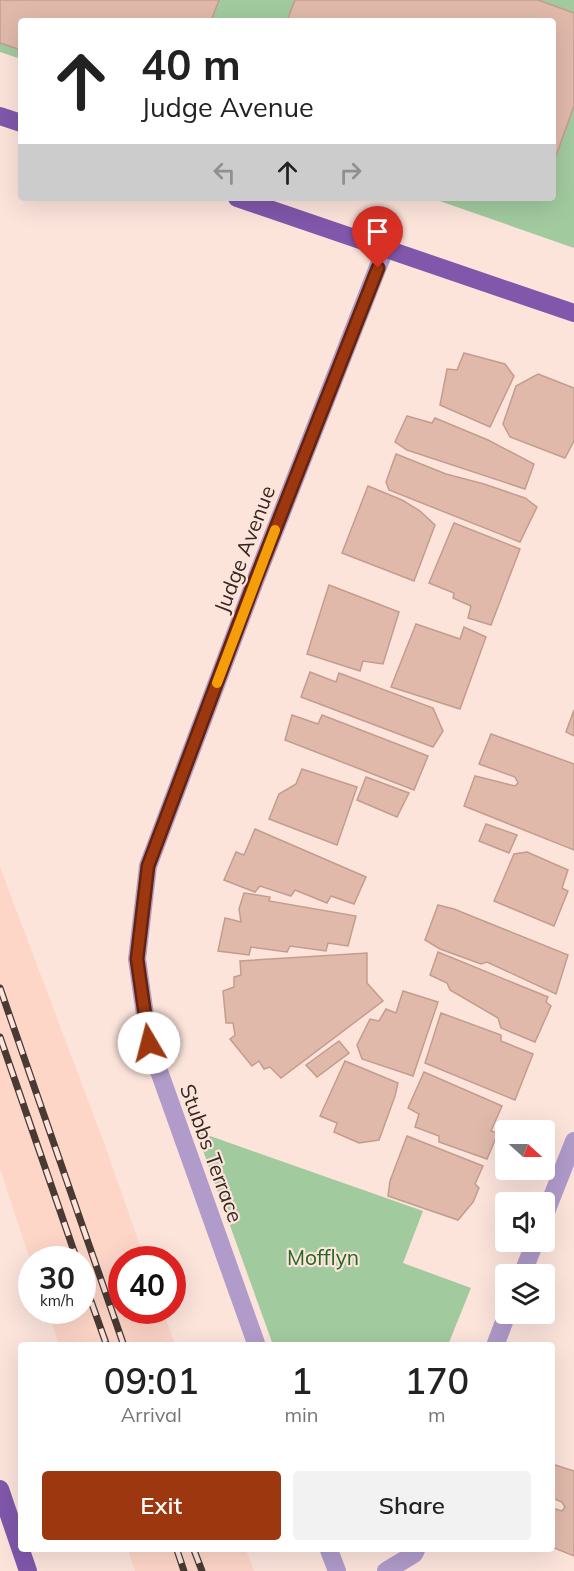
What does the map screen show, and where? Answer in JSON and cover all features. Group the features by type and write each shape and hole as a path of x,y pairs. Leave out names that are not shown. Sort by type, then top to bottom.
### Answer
{"main road":[{"path":"0,116 18,122"},
{"path":"246,201 574,313"},
{"path":"0,1489 18,1542"},
{"path":"22,1552 28,1571"}],"street":[{"name":"Judge Avenue","path":"148,866 255,581 385,249"},
{"name":"Stubbs Terrace","path":"148,866 137,959 149,1043 255,1342"},
{"path":"554,1192 574,1141"},
{"path":"496,1342 503,1324"},
{"path":"330,1552 337,1571"},
{"path":"386,1571 415,1552"}],"shaded area":[{"path":"0,867 107,1151 140,1246 108,1246 108,1324 168,1324 174,1342 58,1342 52,1324 96,1324 96,1246 25,1246 0,1169"},
{"path":"129,1552 247,1552 254,1571 135,1571"}],"green space":[{"path":"0,0 574,0 574,248 440,201 556,201 556,18 18,18 18,58 0,52"},
{"name":"Mofflyn","path":"196,1131 423,1211 403,1263 471,1288 449,1342 272,1342"}],"building":[{"path":"0,0 219,0 212,18 18,18 18,49 0,43"},
{"path":"295,0 538,0 574,13 574,106 556,156 556,18 288,18"},
{"path":"464,353 505,364 514,376 490,427 440,405 447,369 457,370"},
{"path":"538,374 574,388 574,441 565,458 510,437 503,424 516,386"},
{"path":"407,416 432,423 435,418 488,440 534,464 525,489 407,450 395,442"},
{"path":"396,454 446,474 525,498 537,507 520,542 389,490 386,482"},
{"path":"368,486 402,500 420,511 435,525 414,581 342,553"},
{"path":"454,523 520,549 491,625 468,618 471,606 453,598 454,593 429,583"},
{"path":"329,585 399,612 383,664 363,661 360,671 307,654"},
{"path":"416,624 460,639 464,627 486,637 460,709 391,687"},
{"path":"310,672 336,682 339,673 433,708 443,731 433,747 301,697"},
{"path":"574,710 574,736 566,732"},
{"path":"292,715 318,724 322,715 428,756 414,790 285,740"},
{"path":"491,734 574,764 574,850 464,806 475,776 515,786 518,783 515,777 479,764"},
{"path":"302,769 357,787 337,845 269,819 279,794 296,784"},
{"path":"366,777 409,793 397,817 357,800"},
{"path":"486,824 517,835 509,853 479,841"},
{"path":"255,829 366,877 354,904 331,896 327,903 295,890 291,896 260,886 255,892 224,880 236,852 244,855"},
{"path":"527,852 568,870 562,888 568,891 554,926 494,901 514,854"},
{"path":"244,893 270,897 269,901 356,916 348,946 328,943 326,951 290,946 287,952 251,947 249,955 218,951 225,918 241,922 239,909"},
{"path":"438,905 454,909 568,955 556,994 487,962 481,964 440,949 425,940"},
{"path":"438,952 548,997 546,1002 551,1006 535,1042 501,1028 498,1018 450,990 447,983 430,975"},
{"path":"367,953 367,983 383,1001 281,1078 270,1067 264,1069 259,1061 252,1066 230,1039 235,1035 233,1023 226,1023 223,991 234,987 234,977 241,975 240,961"},
{"path":"403,991 438,1002 413,1076 362,1059 357,1045 370,1019 379,1021 386,1009 396,1013"},
{"path":"441,1013 501,1035 501,1041 533,1054 515,1100 425,1063"},
{"path":"339,1041 349,1053 317,1077 306,1065"},
{"path":"345,1061 398,1083 379,1140 359,1143 334,1132 337,1123 320,1116"},
{"path":"424,1072 502,1106 491,1131 495,1132 495,1140 487,1159 439,1142 439,1136 415,1127 419,1114 408,1108"},
{"path":"407,1136 483,1166 475,1184 479,1188 473,1202 458,1220 388,1196 390,1181"},
{"path":"555,1465 574,1471 574,1556 555,1548 555,1509 562,1511 565,1507 562,1502 555,1499"}],"railway":[{"path":"0,988 123,1342"},
{"path":"0,1037 72,1246"},
{"path":"96,1315 106,1342"},
{"path":"178,1552 184,1571"},
{"path":"195,1552 202,1571"}],"slow traffic":[{"path":"217,683 275,530"}],"route":[{"path":"149,1043 137,959 148,866 255,581 378,268"}]}
